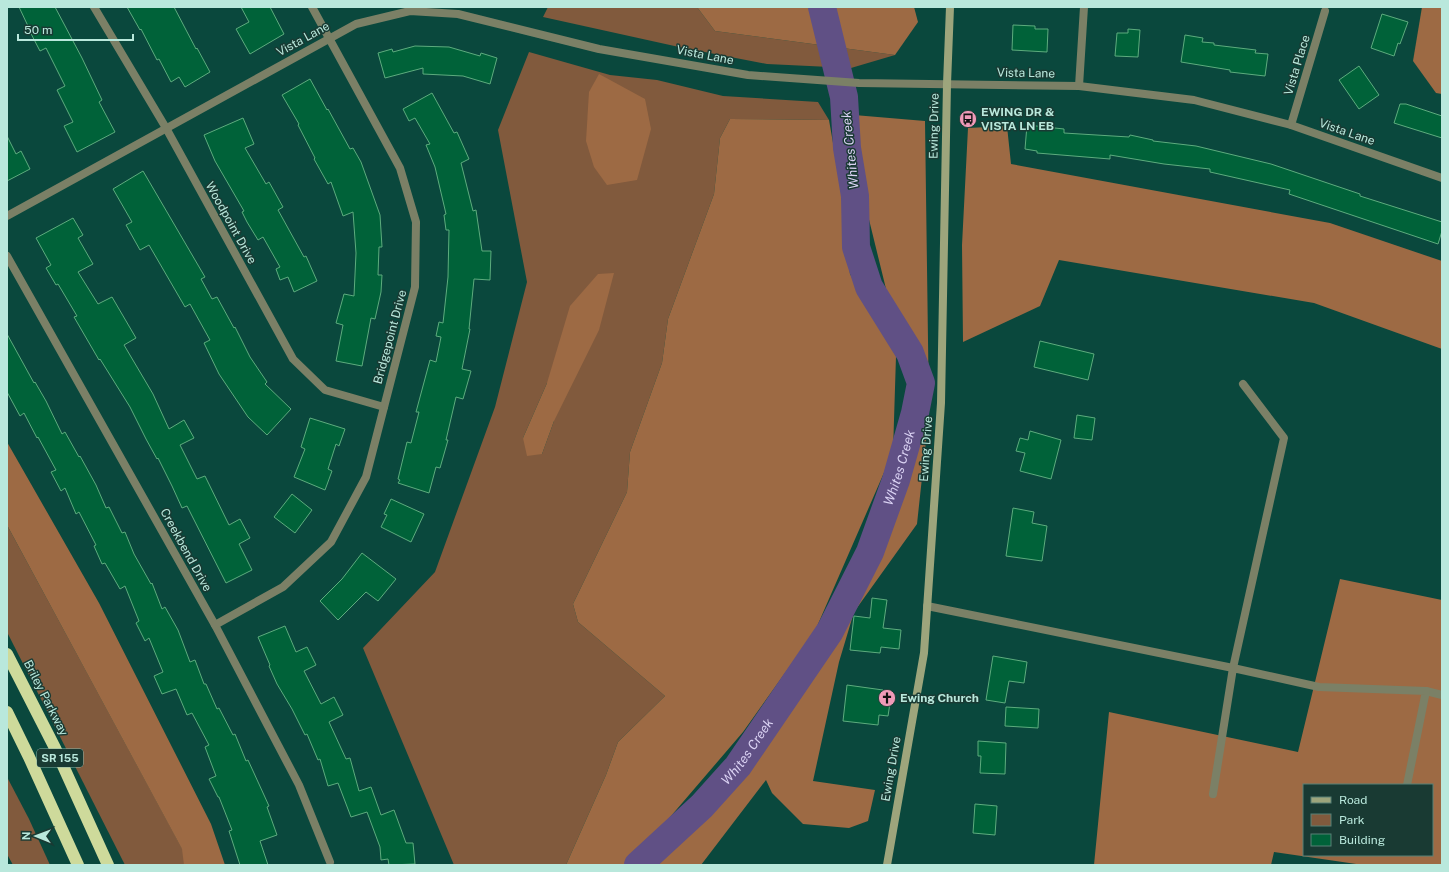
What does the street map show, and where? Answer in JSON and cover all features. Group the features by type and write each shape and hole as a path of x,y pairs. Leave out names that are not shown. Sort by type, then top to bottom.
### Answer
{"highway":[{"name":"Briley Parkway","path":"7,654 55,748 108,865"},
{"name":"SR 155","path":"7,712 78,865"}],"street":[{"name":"Woodpoint Drive","path":"94,7 166,128 293,359 325,390 384,406"},
{"name":"Bridgepoint Drive","path":"215,625 283,587 331,542 366,477 416,287 416,222 400,168 312,7"},
{"name":"Ewing Drive","path":"887,865 924,653 941,403 947,84 950,7"},
{"path":"1079,86 1084,7"},
{"name":"Vista Lane","path":"7,216 356,24 410,11 458,14 599,49 667,60 748,76 859,83 1079,86 1194,100 1291,125 1442,178"},
{"name":"Vista Place","path":"1291,125 1325,11"},
{"name":"Creekbend Drive","path":"7,256 215,625 299,785 330,862"},
{"path":"1213,794 1233,668 1284,438 1243,384"},
{"path":"927,606 1233,668 1319,687 1426,691 1442,695"},
{"path":"1407,784 1426,691"}],"green space":[{"path":"548,7 697,7 715,31 895,55 851,68 767,64 679,47 543,17"},
{"path":"529,52 610,75 657,80 723,96 818,102 829,120 730,119 720,138 714,194 668,319 662,363 630,452 627,492 573,604 578,622 665,696 618,742 606,775 566,865 454,865 363,648 435,572 495,407 527,282 498,130","holes":["547,383 554,421 542,454 523,438"]},
{"path":"7,525 191,865 125,865 7,632"},
{"path":"7,777 29,819 50,865 13,865 7,854"}],"shaded area":[{"path":"697,7 914,7 918,22 895,55 715,31"},
{"path":"1422,7 1442,7 1442,94 1436,93 1413,61"},
{"path":"599,74 645,99 651,129 637,180 607,185 594,167 586,141 589,92"},
{"path":"854,115 925,121 929,413 917,524 854,612 839,662 813,781 875,790 868,821 849,828 803,824 772,793 766,780 701,865 654,865 757,754 840,628 896,515 923,416 923,367 888,297 862,191"},
{"path":"730,119 829,120 840,183 850,274 896,356 893,452 815,631 743,732 629,865 566,865 606,775 618,742 665,696 578,622 573,604 627,492 630,452 662,363 668,319 714,194 720,138"},
{"path":"1007,126 1011,164 1330,223 1442,261 1442,349 1314,303 1059,260 1040,306 963,342 962,245 968,128"},
{"path":"614,273 599,330 554,421 542,454 527,456 523,438 547,383 570,306 598,274"},
{"path":"7,442 99,603 211,824 225,865 184,865 182,849 7,525"},
{"path":"1340,579 1442,600 1442,865 1363,865 1274,852 1271,865 1094,865 1109,712 1298,752"}],"building":[{"path":"19,7 55,7 82,58 102,100 99,102 115,132 77,152 64,126 73,122 57,90 65,86 46,48 40,51"},
{"path":"127,7 174,7 210,72 185,87 179,77 171,82 159,59 157,60 141,29 140,30"},
{"path":"241,7 270,7 284,34 250,54 236,29 249,22"},
{"path":"1382,14 1408,22 1400,44 1398,43 1394,56 1371,48"},
{"path":"1013,25 1035,26 1035,29 1048,29 1047,52 1012,50"},
{"path":"1128,29 1140,30 1138,57 1115,56 1117,33 1128,33"},
{"path":"1185,35 1203,38 1202,42 1214,43 1214,45 1256,50 1255,53 1268,54 1265,76 1230,72 1230,70 1181,62"},
{"path":"415,46 449,47 480,56 481,53 497,58 490,84 463,76 423,74 423,68 385,78 378,53 392,49 393,52"},
{"path":"1359,66 1379,95 1359,109 1339,80"},
{"path":"310,79 350,149 353,148 361,162 380,215 382,247 379,247 378,275 382,275 381,292 375,319 371,318 362,366 336,361 343,325 336,323 344,294 354,296 356,253 353,212 343,216 331,182 328,184 314,159 315,158 298,125 299,124 282,95"},
{"path":"432,93 454,133 457,132 469,159 461,163 473,211 476,210 482,251 491,251 490,280 474,279 470,329 462,369 471,371 463,399 456,397 446,440 448,440 440,468 436,467 429,493 398,483 400,480 398,479 407,442 411,443 419,412 416,412 430,360 436,362 441,337 436,336 439,322 443,323 448,277 449,230 446,230 444,215 446,214 435,167 426,145 430,144 415,118 409,121 403,109"},
{"path":"1400,104 1406,104 1442,116 1442,138 1394,123"},
{"path":"243,118 254,144 245,148 266,184 269,182 283,207 278,210 304,257 306,256 317,281 294,292 288,277 280,280 276,269 280,267 263,237 258,240 247,222 242,212 244,211 215,161 204,135"},
{"path":"1027,125 1064,129 1064,133 1129,137 1130,135 1153,141 1196,146 1271,164 1360,194 1360,196 1442,222 1442,231 1438,244 1289,194 1290,190 1210,172 1210,169 1164,164 1110,155 1110,159 1037,153 1037,151 1025,149"},
{"path":"7,136 16,154 21,151 30,169 7,181"},
{"path":"143,171 205,277 201,279 212,299 217,297 234,328 235,327 250,357 267,382 265,384 291,409 267,435 248,417 219,374 204,343 210,340 190,304 185,307 149,245 140,250 126,225 132,222 113,189"},
{"path":"73,218 83,235 78,238 93,264 78,272 98,304 112,297 136,338 124,345 153,394 169,429 184,420 194,438 180,445 197,479 205,476 229,525 240,519 250,538 239,544 252,570 226,583 187,506 182,508 158,458 157,459 130,407 100,359 99,360 74,317 77,316 58,284 56,285 46,268 51,265 36,238"},
{"path":"7,334 34,383 35,382 46,401 62,434 65,432 79,457 80,456 96,485 106,508 109,507 122,533 125,532 134,554 151,584 152,583 162,609 165,607 178,630 190,662 195,660 204,684 206,684 217,709 219,708 233,735 235,734 246,761 248,760 269,806 267,807 277,835 260,841 268,865 240,865 229,831 232,830 219,797 209,779 216,776 205,747 209,745 192,713 187,715 176,689 162,694 154,676 163,672 149,638 145,641 136,623 139,621 125,586 120,589 105,563 102,564 94,546 96,545 79,512 76,514 65,488 61,491 51,472 56,470 38,437 37,438 24,413 20,416 7,392"},
{"path":"1040,341 1094,354 1088,380 1034,367"},
{"path":"1077,415 1095,418 1092,440 1074,438"},
{"path":"310,418 345,429 339,446 336,444 328,469 332,471 325,490 294,477 305,449 301,447"},
{"path":"1030,431 1061,440 1051,479 1020,471 1025,453 1016,451 1020,438 1028,440"},
{"path":"292,494 312,510 295,533 274,517"},
{"path":"391,499 424,514 411,542 381,527 387,515 384,514"},
{"path":"1013,508 1034,512 1032,523 1047,526 1042,561 1006,556"},
{"path":"362,553 396,579 378,601 366,592 338,620 320,601 342,579"},
{"path":"872,598 887,600 883,628 901,630 899,649 881,647 880,653 850,650 854,616 870,618"},
{"path":"285,626 296,652 307,647 316,665 304,671 321,704 334,697 343,715 329,722 346,759 350,758 359,791 371,787 381,815 394,810 406,843 413,843 415,864 389,865 388,859 381,860 380,847 367,812 351,817 338,783 328,786 320,759 318,760 307,734 305,735 277,684 258,637"},
{"path":"993,656 1027,662 1024,683 1009,681 1005,703 986,700"},
{"path":"847,685 883,690 881,702 890,703 888,716 879,715 878,725 843,721"},
{"path":"1006,707 1039,709 1038,728 1005,726"},
{"path":"978,741 1006,743 1005,774 980,773 981,756 978,756"},
{"path":"975,804 997,806 995,835 973,833"}],"waterway":[{"name":"Whites Creek","path":"638,865 702,806 738,766 830,631 870,552 896,480 915,413 921,383 910,353 869,287 856,247 855,196 847,148 844,97 822,7"}],"place":[{"name":"EWING DR & VISTA LN EB","path":"968,119"},
{"name":"Ewing Church","path":"887,698"}]}
